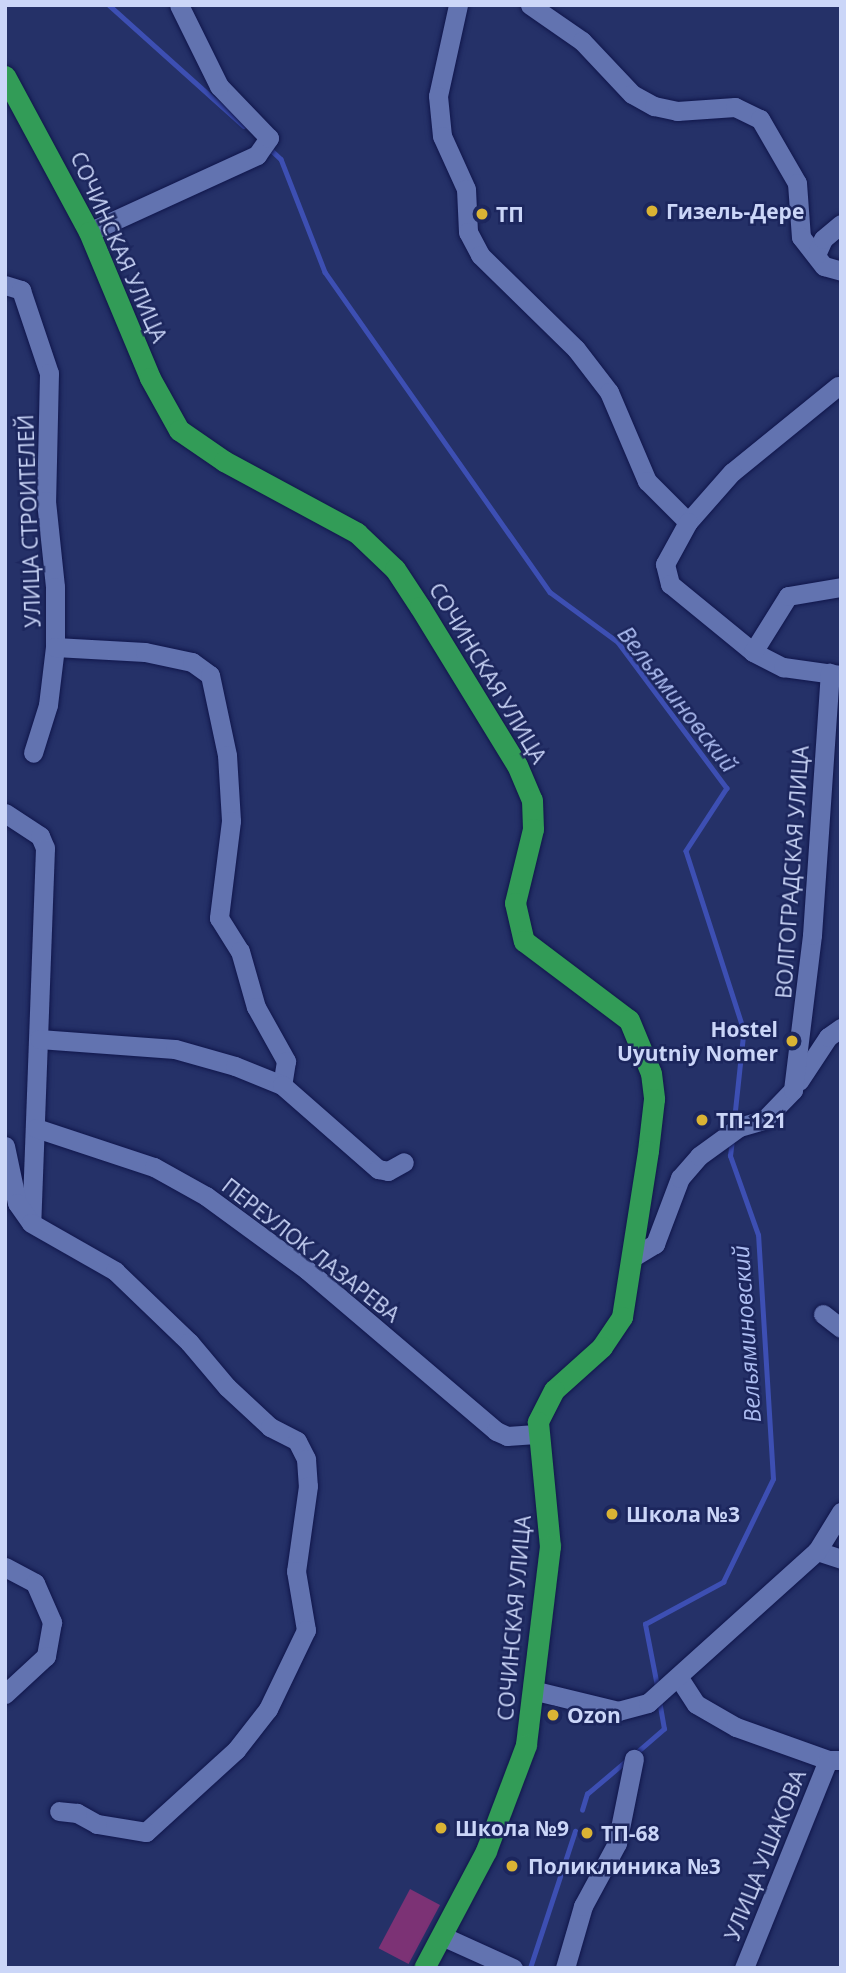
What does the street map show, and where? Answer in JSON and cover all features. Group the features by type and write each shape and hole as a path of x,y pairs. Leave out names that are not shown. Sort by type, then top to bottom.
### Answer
{"highway":[{"name":"СОЧИНСКАЯ УЛИЦА","path":"5,76 89,232 150,378 179,430 224,461 303,502 376,548 420,607 517,765 534,814 516,903 519,931 536,953 629,1020 651,1073 654,1099 633,1257 622,1317 602,1347 554,1390 536,1434 549,1508 550,1546 526,1745 515,1782 462,1903 424,1968"}],"street":[{"path":"89,232 259,152 268,138 265,130 219,86 179,5"},
{"path":"458,5 438,96 442,135 466,189 468,232 480,255 576,349 609,392 647,481 688,522"},
{"path":"530,5 582,41 632,94 654,106 677,111 736,107 760,119 797,183 801,237 824,266 841,271"},
{"path":"816,255 823,239 841,224"},
{"name":"УЛИЦА СТРОИТЕЛЕЙ","path":"5,285 21,290 49,373 46,501 55,587 55,647 48,705 33,753"},
{"path":"835,674 783,667 754,652 670,584 665,564 688,522 732,472 838,386"},
{"path":"754,652 788,596 841,587"},
{"name":"УЛИЦА СТРОИТЕЛЕЙ","path":"55,647 145,652 192,663 210,675 226,755 231,821 219,918 240,951 256,1007 286,1061 282,1085"},
{"name":"ВОЛГОГРАДСКАЯ УЛИЦА","path":"793,1090 812,935 835,674"},
{"path":"5,813 40,835 45,848 36,1128 30,1182 31,1223"},
{"path":"633,1257 655,1244 680,1178 699,1156 739,1127 764,1120 793,1090 828,1037 841,1028"},
{"path":"39,1039 176,1049 235,1066 282,1085 378,1169 388,1171 404,1162"},
{"name":"ПЕРЕУЛОК ЛАЗАРЕВА","path":"36,1128 154,1167 206,1196 306,1270 496,1431 508,1436 536,1434"},
{"path":"5,1146 17,1203 31,1223 115,1272 189,1342 236,1395 270,1427 297,1441 306,1459 308,1486 296,1571 306,1630 268,1709 236,1750 145,1832 97,1824 77,1813 59,1811"},
{"path":"824,1314 841,1328"},
{"path":"532,1690 618,1711 649,1703 679,1678 797,1564 817,1551 841,1512"},
{"path":"817,1551 841,1559"},
{"path":"5,1567 35,1584 52,1622 46,1656 5,1694"},
{"path":"679,1678 696,1704 736,1727 834,1760"},
{"path":"565,1968 583,1906 617,1843 634,1759"},
{"name":"УЛИЦА УШАКОВА","path":"744,1968 834,1760"},
{"path":"442,1936 513,1968"}],"shaded area":[{"path":"410,1889 440,1905 409,1964 379,1948"}],"waterway":[{"name":"Вельяминовский","path":"109,5 244,126"},
{"name":"Вельяминовский","path":"269,148 281,159 325,272 550,592 618,642 727,788 686,851 744,1031 734,1125"},
{"name":"Вельяминовский","path":"657,1686 645,1624 723,1582 773,1479 758,1235 730,1156 732,1140"},
{"name":"Вельяминовский","path":"636,1753 664,1729 659,1702"},
{"name":"Вельяминовский","path":"582,1810 587,1794 626,1761"},
{"name":"Вельяминовский","path":"530,1968 575,1831"}],"place":[{"name":"Гизель-Дере","path":"652,211"},
{"name":"ТП","path":"482,214"},
{"name":"Hostel Uyutniy Nomer","path":"792,1041"},
{"name":"ТП-121","path":"702,1120"},
{"name":"Школа №3","path":"612,1514"},
{"name":"Ozon","path":"553,1715"},
{"name":"Школа №9","path":"441,1828"},
{"name":"ТП-68","path":"587,1833"},
{"name":"Поликлиника №3","path":"512,1866"}]}
